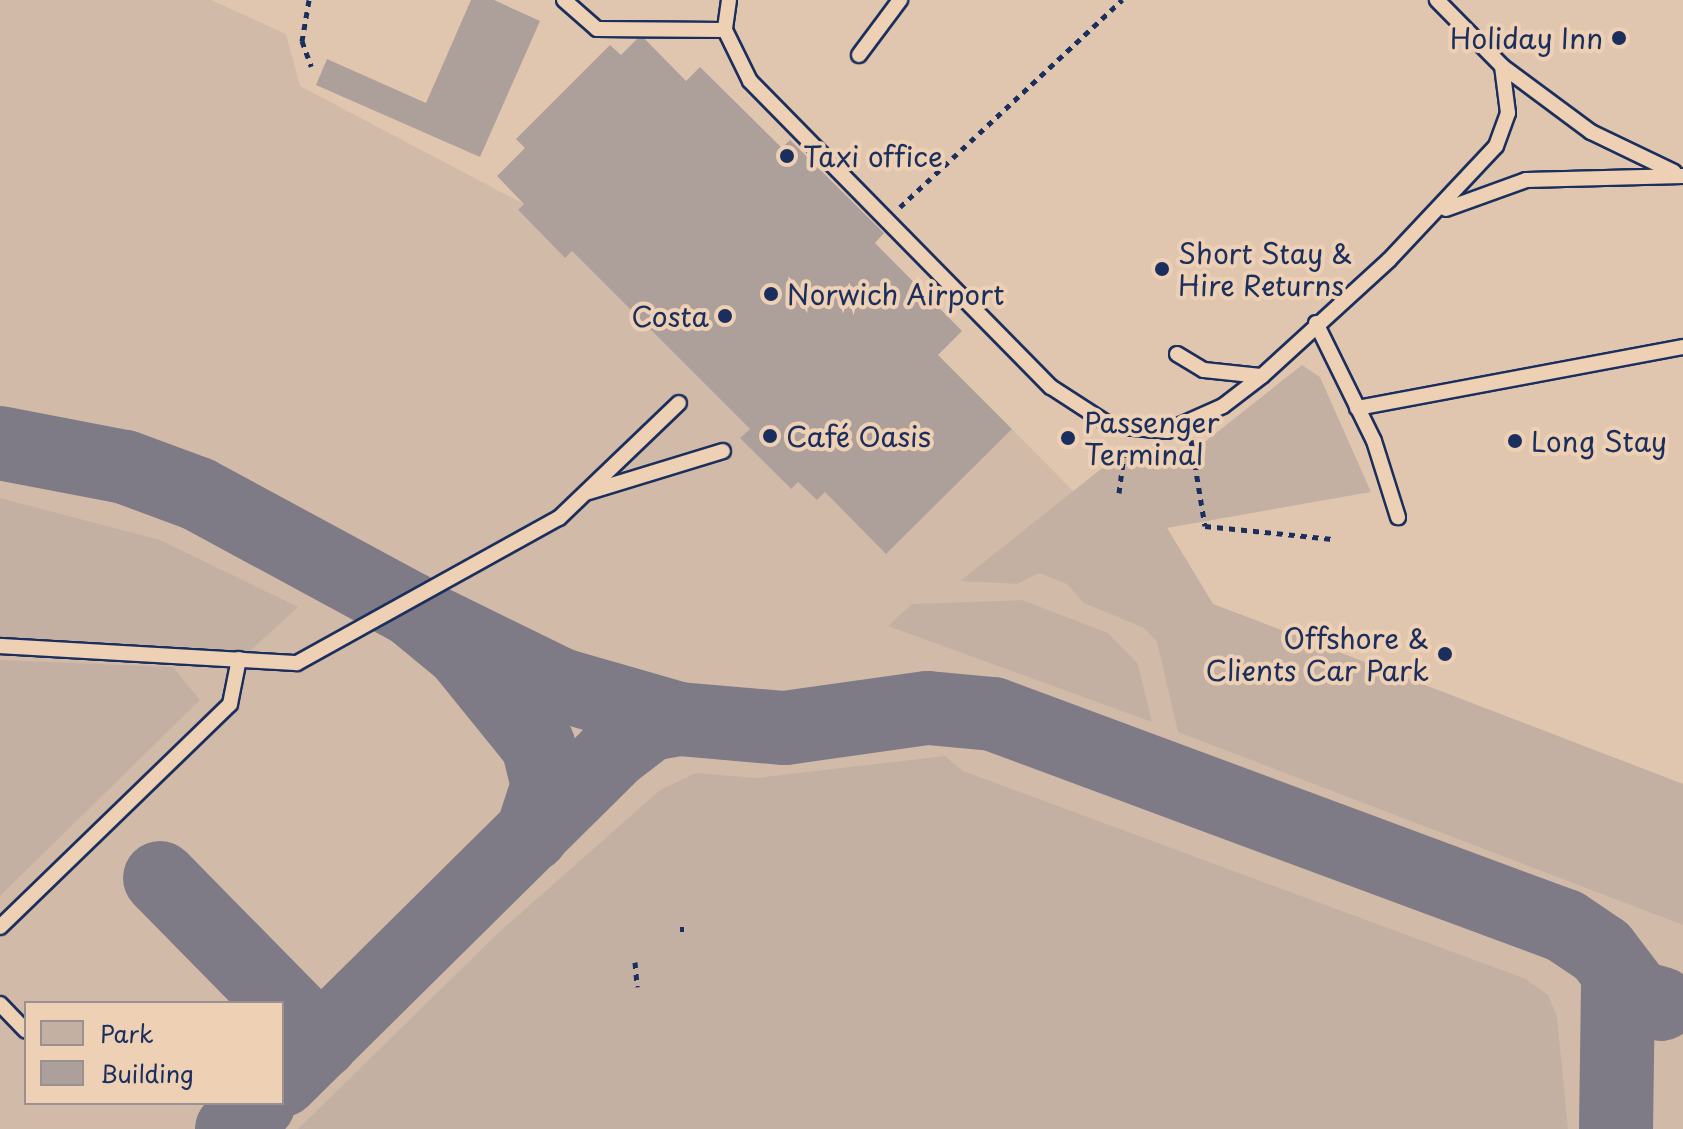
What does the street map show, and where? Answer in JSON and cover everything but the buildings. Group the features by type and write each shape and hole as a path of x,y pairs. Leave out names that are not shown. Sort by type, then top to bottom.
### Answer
{"lane":[{"path":"564,0 597,29 725,30"},
{"path":"729,0 725,30 750,81 1080,413 1147,431 1189,430 1262,376 1316,323 1450,205 1526,180 1683,176"},
{"path":"859,55 897,0"},
{"path":"1437,0 1502,66 1591,132 1683,176"},
{"path":"1457,0 1459,22"},
{"path":"1389,260 1485,163 1504,133 1508,93 1502,66"},
{"path":"1316,323 1357,408 1398,517"},
{"path":"1357,408 1683,347"},
{"path":"1177,354 1204,370 1262,376"},
{"path":"0,646 297,663 559,518 679,403"},
{"path":"585,493 723,451"},
{"path":"0,927 230,704 239,659"},
{"path":"0,1004 24,1029"}],"path":[{"path":"309,0 302,41 311,66"},
{"path":"878,212 910,205 1122,0"},
{"path":"1177,439 1189,430 1205,526 1332,539"},
{"path":"1119,493 1125,444 1138,443"},
{"path":"635,962 637,987"}],"shaded area":[{"path":"0,0 211,0 286,34 300,86 524,204 518,211 565,258 572,251 750,429 741,438 790,489 798,482 817,500 825,492 886,554 1012,429 1077,495 1167,528 1213,604 1683,784 1683,1129 0,1129"}],"green space":[{"path":"1302,365 1320,377 1371,492 1167,528 1213,604 1683,784 1683,925 1178,732 1157,642 1144,628 1084,603 1067,584 1039,573 1017,584 960,581 1130,446 1186,449 1206,441"},
{"path":"0,498 160,540 298,607 250,651 0,638"},
{"path":"1022,600 1108,633 1138,664 1152,722 888,626 912,604"},
{"path":"0,660 173,667 200,700 0,896"},
{"path":"945,756 963,771 1526,979 1548,995 1557,1017 1568,1129 298,1129 497,934 660,790 696,773 756,778"}],"taxiway":[{"path":"0,443 125,467 198,494 411,609 462,651 538,745 548,785 532,834"},
{"path":"422,617 561,685 679,719 785,728 928,708 993,714 1565,926 1602,951 1637,997 1661,1004"},
{"path":"284,1078 611,754 650,724 679,719"},
{"path":"160,878 281,1001"},
{"path":"1616,1129 1618,978"},
{"path":"284,1004 321,1042"},
{"path":"232,1129 257,1105"}],"place":[{"name":"Holiday Inn","path":"1619,38"},
{"name":"Taxi office","path":"787,156"},
{"name":"Short Stay & Hire Returns","path":"1162,269"},
{"name":"Norwich Airport","path":"771,294"},
{"name":"Costa","path":"725,316"},
{"name":"Café Oasis","path":"770,436"},
{"name":"Passenger Terminal","path":"1068,438"},
{"name":"Long Stay","path":"1515,441"},
{"name":"Offshore & Clients Car Park","path":"1445,654"}]}
